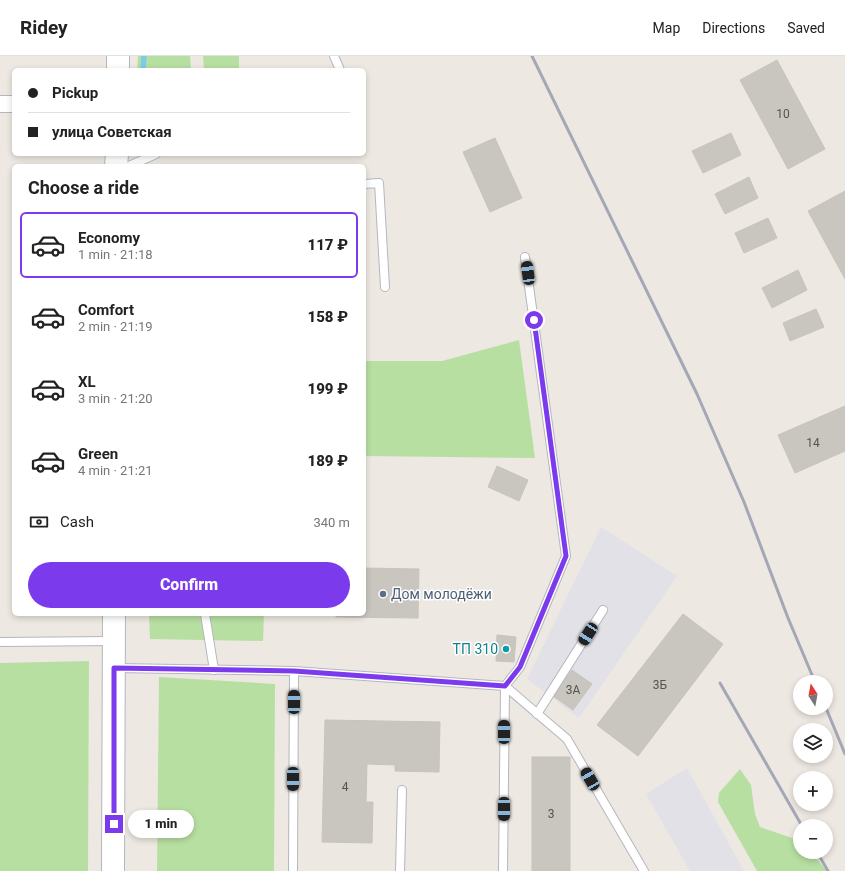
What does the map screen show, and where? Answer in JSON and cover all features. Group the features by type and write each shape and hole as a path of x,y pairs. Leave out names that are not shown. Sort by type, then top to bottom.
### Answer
{"street":[{"path":"118,56 118,68"},
{"path":"0,104 12,104"},
{"path":"113,871 114,616"}],"lane":[{"path":"334,56 339,68"},
{"path":"134,164 152,156"},
{"path":"366,184 379,183 385,287"},
{"path":"503,871 505,686 520,667 566,556 525,257"},
{"path":"537,714 603,610"},
{"path":"205,616 214,670"},
{"path":"0,642 114,641"},
{"path":"114,668 294,671 505,686 567,739 644,871"},
{"path":"293,871 294,671"},
{"path":"400,871 402,790"}],"shaded area":[{"path":"601,527 677,576 579,718 527,679"},
{"path":"687,768 744,871 690,871 646,794"}],"green space":[{"path":"138,56 190,56 191,68 137,68"},
{"path":"203,56 239,56 239,68 204,68"},
{"path":"519,340 535,458 366,456 366,361 442,361"},
{"path":"149,616 264,616 263,641 150,639"},
{"path":"89,661 88,871 0,871 0,663"},
{"path":"159,677 275,684 274,871 157,871"},
{"path":"740,769 751,785 755,814 760,827 793,838 793,859 817,859 827,871 757,871 718,802 719,793"}],"building":[{"path":"777,60 825,149 788,169 740,80"},
{"path":"731,133 741,155 703,173 692,151"},
{"path":"495,138 522,198 490,212 463,152"},
{"path":"749,177 758,198 725,214 715,194"},
{"path":"845,191 845,279 808,211"},
{"path":"768,218 777,238 744,253 735,233"},
{"path":"798,270 807,290 772,308 762,288"},
{"path":"816,309 824,327 790,341 783,323"},
{"path":"845,406 845,451 795,473 778,435"},
{"path":"497,466 528,480 519,501 488,487"},
{"path":"366,568 419,569 418,618 336,617 366,616"},
{"path":"683,614 723,644 638,756 597,725"},
{"name":"ТП 310","path":"497,635 516,637 514,662 496,661"},
{"path":"572,670 592,684 573,710 553,696"},
{"path":"325,720 440,722 439,772 395,771 395,765 367,764 366,802 373,802 372,843 322,842"},
{"path":"532,757 570,757 570,871 532,871"}],"waterway":[{"path":"143,68 144,56"}],"railway":[{"path":"532,56 697,394 744,502 788,618 812,675"},
{"path":"720,683 798,819"},
{"path":"829,715 845,754"},
{"path":"821,859 828,871"}],"place":[{"name":"Дом молодёжи","path":"383,594"},
{"name":"ТП 310","path":"506,649"}],"route":[{"path":"114,824 114,668 294,671 505,686 520,667 566,556 534,320"}]}
